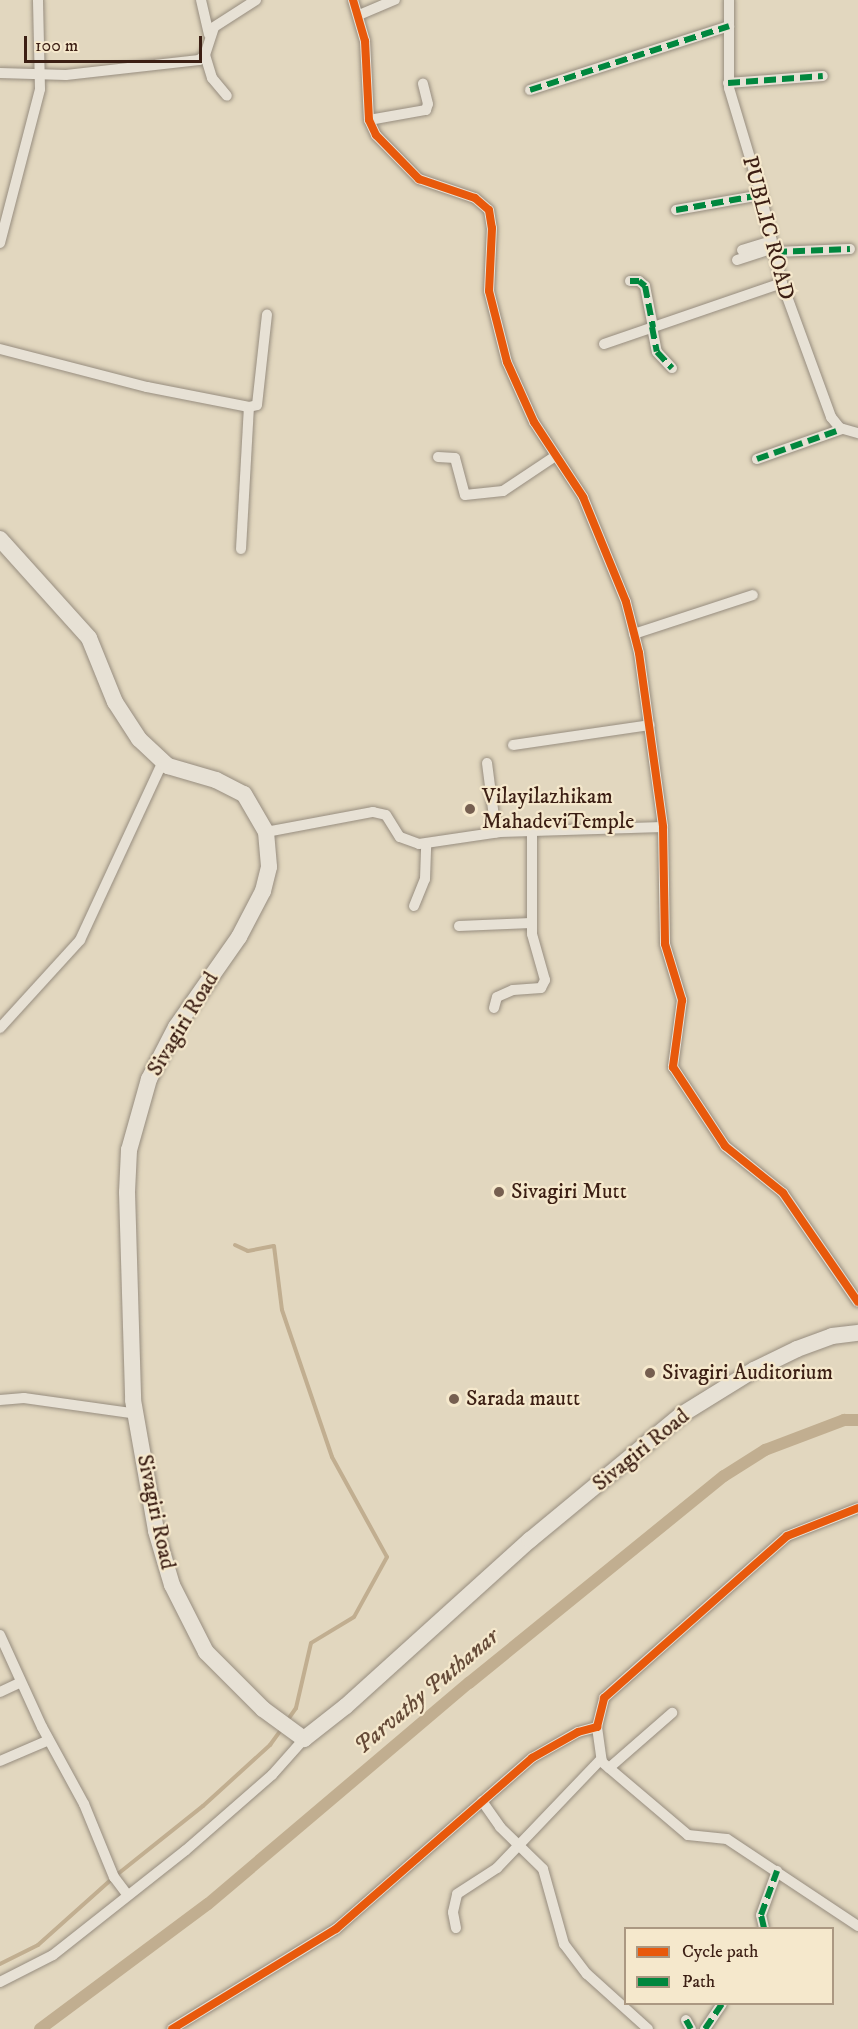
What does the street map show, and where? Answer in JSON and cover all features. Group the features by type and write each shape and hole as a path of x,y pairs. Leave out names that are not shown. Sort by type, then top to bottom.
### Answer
{"main road":[{"name":"Sivagiri Road","path":"0,539 90,638 115,702 138,740 163,761 244,794 266,832 269,867 263,891 239,937 171,1037 149,1079 129,1150 128,1317 133,1400 138,1414 156,1531 172,1585 206,1652 263,1709 304,1739 346,1706 530,1540 681,1415 754,1370 797,1349 832,1336 858,1333"}],"street":[{"path":"0,243 14,198 40,77 38,0"},
{"path":"201,0 209,34 205,55 212,78 227,96"},
{"path":"209,34 256,0"},
{"path":"353,0 359,15 366,50 369,120 388,152 418,179 475,198 489,210 492,228 489,291 493,312 516,386 554,457 583,497 598,528 634,634 650,725 663,827 663,933 682,1000 673,1067 725,1146 783,1193 858,1302"},
{"path":"359,15 395,0"},
{"name":"PUBLIC ROAD","path":"729,0 728,83 761,195 782,283 827,408 842,429"},
{"path":"530,90 729,26"},
{"path":"0,73 40,77 199,60 205,55"},
{"path":"728,83 823,76"},
{"path":"369,120 426,110 428,104 423,84"},
{"path":"676,210 761,195"},
{"path":"739,255 773,247 850,249"},
{"path":"630,281 639,281 645,286 657,352 672,368"},
{"path":"604,344 782,283"},
{"path":"0,349 147,387 249,407 257,405 267,315"},
{"path":"241,549 249,407"},
{"path":"757,459 842,429 858,433"},
{"path":"438,457 455,458 465,495 503,491 554,457"},
{"path":"634,634 753,595"},
{"path":"513,745 650,725"},
{"path":"0,1028 80,940 163,761"},
{"path":"487,763 496,832"},
{"path":"266,832 379,813 387,817 403,839 426,845 496,832 663,827"},
{"path":"494,1008 494,999 508,991 541,988 544,984 531,923 532,830"},
{"path":"414,906 426,879 426,845"},
{"path":"459,926 531,923"},
{"path":"0,1400 24,1398 138,1414"},
{"path":"858,1508 787,1536 604,1698 597,1727 601,1759 688,1835 722,1837 858,1926"},
{"path":"0,1635 21,1682 84,1804 114,1877 127,1894"},
{"path":"0,1692 21,1682"},
{"path":"609,1768 672,1713"},
{"path":"172,2029 336,1929 532,1758 578,1732 597,1727"},
{"path":"0,1982 52,1955 248,1797 304,1739"},
{"path":"0,1761 50,1740"},
{"path":"456,1928 453,1912 457,1894 487,1876 601,1759"},
{"path":"482,1801 519,1845 543,1869 564,1944 587,1974 648,2029"},
{"path":"764,1927 761,1915 777,1871"},
{"path":"705,2029 721,2005"}],"waterway":[{"path":"235,1245 248,1251 274,1246 282,1310 332,1457 387,1557 354,1617 311,1643 296,1708 287,1721"},
{"name":"Parvathy Puthanar","path":"40,2029 208,1904 469,1683 724,1476 765,1450 844,1420 858,1420"},
{"path":"0,1964 38,1945 114,1877 203,1806 270,1745 281,1730"}],"marked path":[{"path":"530,90 729,26"},
{"path":"728,83 823,76"},
{"path":"676,210 761,195"},
{"path":"775,252 850,249"},
{"path":"630,281 639,281 645,286 653,327"},
{"path":"652,327 657,352 672,368"},
{"path":"757,459 842,429"},
{"path":"764,1927 761,1915 777,1871"},
{"path":"705,2029 721,2005"},
{"path":"686,2020 691,2029"}],"cycle path":[{"path":"353,0 365,41 369,120 376,135 419,179 475,198 489,210 492,228 489,291 507,362 534,422 583,497 626,602 639,653 663,827 665,944 682,1000 673,1067 725,1146 783,1193 858,1302"},
{"path":"172,2029 336,1929 532,1758 578,1732 597,1727 604,1698 787,1536 858,1508"}],"place":[{"name":"Vilayilazhikam MahadeviTemple","path":"470,809"},
{"name":"Sivagiri Mutt","path":"499,1192"},
{"name":"Sivagiri Auditorium","path":"650,1373"},
{"name":"Sarada mautt","path":"454,1399"}]}
